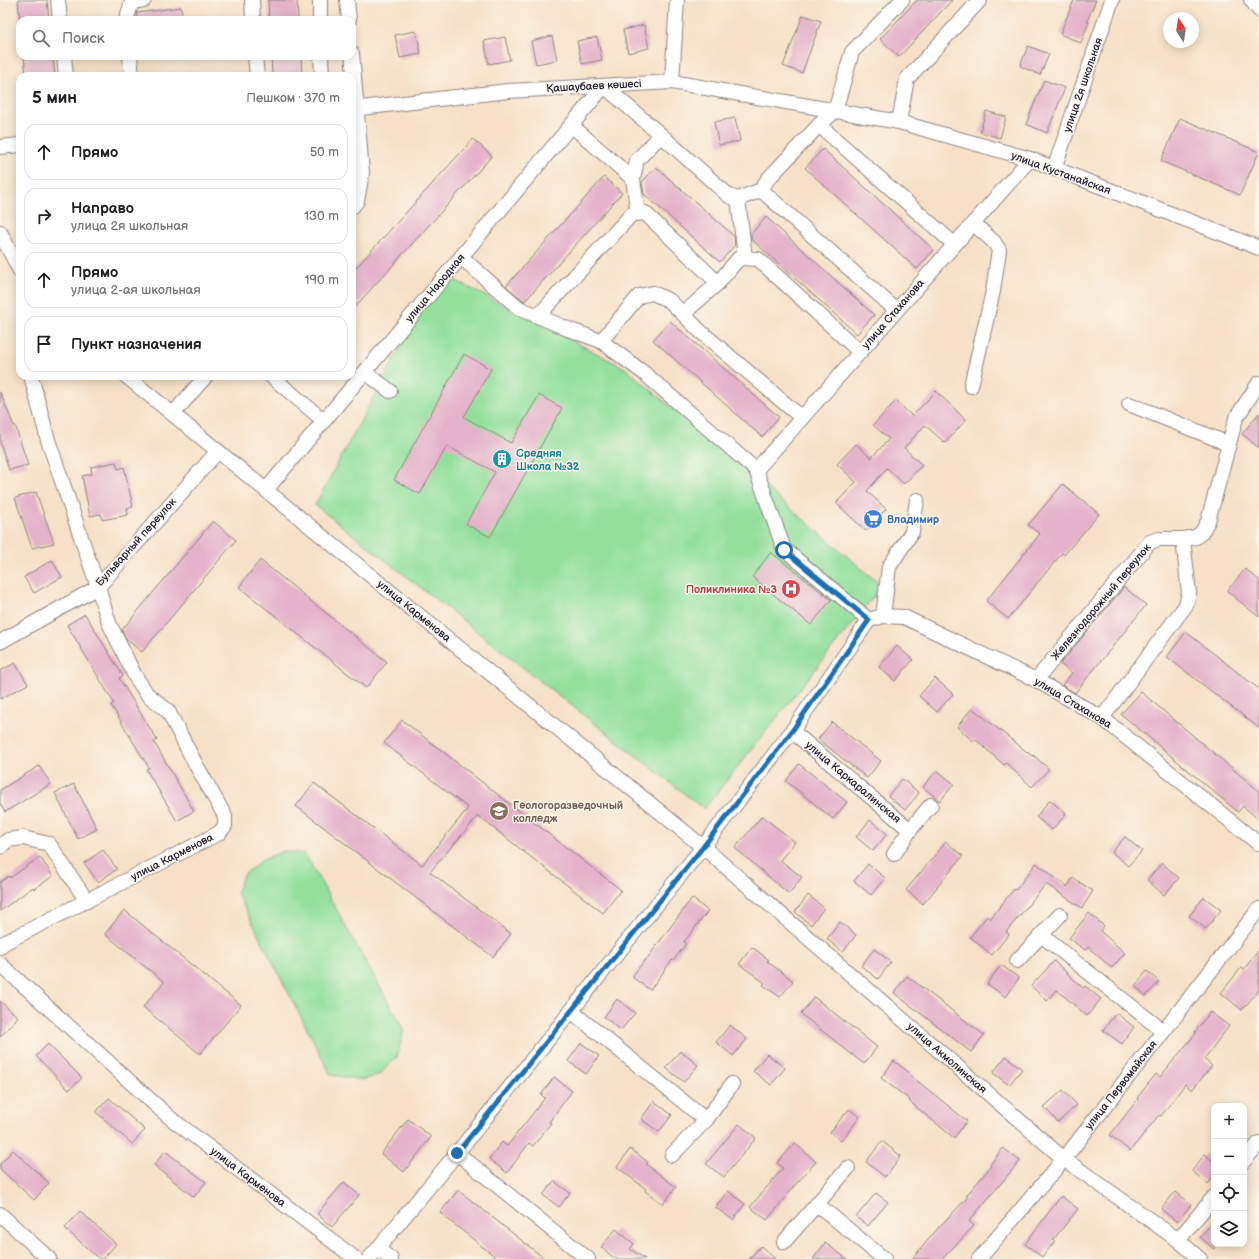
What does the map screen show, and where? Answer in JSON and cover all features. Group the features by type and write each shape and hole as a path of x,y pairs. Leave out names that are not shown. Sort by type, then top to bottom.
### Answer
{"street":[{"path":"58,0 60,16"},
{"path":"127,16 132,2 144,0"},
{"path":"252,0 253,16"},
{"path":"320,0 320,16"},
{"path":"347,0 349,16"},
{"path":"672,82 677,0"},
{"path":"604,86 729,196 738,199 761,190 768,179 819,125 835,111 852,52 902,0"},
{"path":"899,122 907,79 980,0"},
{"name":"улица 2я школьная","path":"1054,169 1112,0"},
{"path":"1251,0 1259,10"},
{"path":"64,60 66,72"},
{"path":"130,60 132,72"},
{"path":"255,60 257,72"},
{"path":"321,60 322,72"},
{"path":"352,60 353,72"},
{"name":"Қашаубаев көшесі","path":"356,108 508,91 672,82 835,111"},
{"name":"улица Народная","path":"266,490 604,86"},
{"name":"улица Кустанайская","path":"835,111 899,122 1030,159 1259,248"},
{"path":"356,117 362,173 356,202"},
{"path":"571,125 633,179"},
{"path":"819,125 954,244"},
{"path":"638,214 633,179 637,160 661,135"},
{"path":"0,147 16,145"},
{"name":"улица Стаханова","path":"756,470 1030,159"},
{"path":"761,190 896,310"},
{"path":"738,199 745,258"},
{"path":"538,316 632,214 645,213 718,283"},
{"path":"971,386 993,291 999,250 994,242 973,223"},
{"path":"0,232 16,263"},
{"path":"461,257 519,308 568,330 601,341 644,373 756,470 784,550 869,620"},
{"path":"683,314 718,283 739,258 758,258 860,352"},
{"path":"601,341 639,296 653,293 670,301 700,331 802,418"},
{"path":"365,372 390,391"},
{"name":"улица Карменова","path":"0,946 219,834 225,826 225,816 168,711 147,694 135,676 109,623 98,586 48,440 32,380"},
{"name":"улица Карменова","path":"131,380 703,847"},
{"path":"173,414 203,380"},
{"path":"277,380 324,421"},
{"name":"Железнодорожный переулок","path":"1036,680 1150,542 1159,539 1196,537 1202,532 1208,521 1236,418 1259,383"},
{"path":"1129,404 1229,444"},
{"name":"Бульварный переулок","path":"0,642 98,586 218,451"},
{"path":"391,1259 374,1254 703,847 792,731 869,620 883,616 889,567 912,532 917,500"},
{"path":"1102,718 1186,605 1189,593 1183,538"},
{"name":"улица Стаханова","path":"883,616 904,617 1036,680 1102,718 1259,844"},
{"name":"улица Каркаралинская","path":"792,731 910,830 894,854"},
{"path":"910,830 930,805"},
{"path":"0,847 8,840 23,838 49,844 87,901"},
{"name":"улица Акмолинская","path":"703,847 1064,1159 1178,1240 1200,1259"},
{"name":"улица Первомайская","path":"980,1259 1064,1159 1163,1031 1258,913"},
{"path":"1017,960 1060,915"},
{"path":"1041,935 1163,1031"},
{"name":"улица Карменова","path":"0,964 169,1117 356,1259"},
{"path":"571,1011 706,1120"},
{"path":"672,1155 706,1120 732,1084"},
{"path":"1247,1157 1259,1143"},
{"path":"457,1153 588,1259"},
{"path":"784,1242 848,1168"},
{"path":"1178,1240 1211,1201"},
{"path":"817,1204 884,1259"},
{"path":"0,1214 49,1259"}],"green space":[{"path":"441,273 625,368 882,586 704,809 315,505"},
{"path":"283,851 305,854 404,1030 397,1057 380,1074 363,1080 331,1075 237,893 243,875 261,861"}],"building":[{"path":"18,0 47,0 49,16 20,16"},
{"path":"268,0 297,0 298,16 269,16"},
{"path":"917,0 952,0 899,57 880,39"},
{"path":"1074,0 1096,0 1087,21 1089,22 1081,43 1060,34"},
{"path":"181,7 182,16 137,16 137,13"},
{"path":"803,15 821,21 802,73 783,66"},
{"path":"644,25 649,48 628,53 623,30"},
{"path":"416,31 421,54 400,58 395,35"},
{"path":"552,36 557,60 536,64 531,41"},
{"path":"505,37 510,60 489,64 484,41"},
{"path":"597,37 602,60 582,64 577,41"},
{"path":"1028,46 1049,54 1040,75 1020,66"},
{"path":"24,60 53,60 55,72 26,72"},
{"path":"271,60 301,60 302,72 272,72"},
{"path":"1044,80 1065,88 1047,133 1026,124"},
{"path":"986,111 1006,117 1000,138 980,132"},
{"path":"735,118 740,141 719,145 714,122"},
{"path":"1180,118 1259,152 1240,195 1161,161"},
{"path":"473,139 492,156 356,306 356,268"},
{"path":"823,149 934,250 917,269 805,168"},
{"path":"656,167 734,236 735,245 720,262 644,194 642,182"},
{"path":"604,177 622,193 524,301 506,286"},
{"path":"766,217 874,315 857,334 751,239 751,234"},
{"path":"670,321 779,417 762,437 653,340"},
{"name":"Средняя Школа №32","path":"464,354 491,369 464,417 511,443 539,395 562,408 490,537 466,524 495,472 447,446 420,494 394,480"},
{"path":"936,391 966,420 945,443 925,425 904,448 922,465 904,484 887,468 867,491 886,509 866,531 836,503 856,482 837,464 856,444 871,458 889,439 873,425 896,401 912,416"},
{"path":"0,392 14,426 15,425 28,465 9,470 0,442"},
{"path":"1259,413 1259,448 1242,434"},
{"path":"116,462 118,469 124,467 133,507 127,508 128,515 102,520 101,514 90,516 82,476 92,474 91,467"},
{"path":"1063,484 1099,514 1064,555 1062,553 1008,619 986,601 1040,534 1028,525"},
{"path":"36,492 54,543 32,548 15,498"},
{"path":"213,521 236,540 142,652 126,639 122,630"},
{"name":"Поликлиника №3","path":"771,552 831,600 811,625 752,577"},
{"path":"52,560 62,577 34,593 24,577"},
{"path":"260,560 387,662 366,688 239,587"},
{"path":"1245,569 1259,580 1259,617 1227,591"},
{"path":"1124,587 1146,605 1075,693 1062,685 1072,673 1060,664"},
{"path":"85,614 123,676 119,678 157,740 154,742 194,811 177,821 146,769 149,768 111,705 114,703 67,625"},
{"path":"1186,632 1259,689 1259,728 1167,657"},
{"path":"897,646 913,660 895,681 879,667"},
{"path":"15,663 28,684 0,699 0,671"},
{"path":"935,678 953,694 937,712 919,696"},
{"path":"1141,692 1259,791 1259,820 1243,806 1238,812 1121,714"},
{"path":"972,708 1049,769 1032,787 1006,763 1004,765 975,739 973,741 957,727"},
{"path":"402,720 621,890 603,913 478,816 430,872 511,934 493,957 296,806 314,783 422,865 468,808 384,743"},
{"path":"832,722 881,761 867,778 818,739"},
{"path":"799,764 847,802 833,819 786,781"},
{"path":"39,766 51,784 5,812 0,804 0,790"},
{"path":"937,770 954,784 940,801 923,787"},
{"path":"902,779 919,793 905,810 888,796"},
{"path":"74,784 97,829 78,839 55,793"},
{"path":"1050,800 1066,814 1052,830 1036,817"},
{"path":"762,816 795,842 780,860 802,877 789,894 735,848"},
{"path":"870,820 887,834 873,851 856,837"},
{"path":"1125,837 1142,851 1128,866 1112,852"},
{"path":"946,842 963,856 923,904 906,890"},
{"path":"103,850 117,869 98,882 84,863"},
{"path":"40,857 53,876 34,889 33,887 0,911 0,882 9,876 10,878"},
{"path":"1036,863 1067,887 1073,878 1093,891 1082,908 1046,884 1006,932 1009,934 992,955 970,937 987,916 990,919 1014,889 1016,890"},
{"path":"1162,863 1179,878 1164,895 1147,880"},
{"path":"868,864 885,878 871,895 854,881"},
{"path":"808,895 824,908 811,925 795,912"},
{"path":"1204,897 1221,910 1206,929 1189,916"},
{"path":"692,898 708,911 684,942 686,944 650,990 632,977"},
{"path":"124,910 241,1005 200,1054 143,1007 164,982 105,934"},
{"path":"1089,913 1104,926 1100,931 1125,953 1112,968 1088,947 1085,950 1069,938"},
{"path":"840,922 856,935 843,952 827,939"},
{"path":"752,947 769,960 767,961 793,981 780,997 763,985 765,983 739,964"},
{"path":"874,949 891,962 878,979 861,966"},
{"path":"1259,950 1259,990 1242,1010 1221,993 1241,968 1244,969"},
{"path":"1054,961 1083,988 1085,986 1101,999 1087,1016 1057,990 1047,1001 1031,986"},
{"path":"1001,965 1019,978 1006,997 987,984"},
{"path":"1147,971 1159,982 1146,996 1135,986"},
{"path":"907,976 984,1035 971,1052 894,993"},
{"path":"814,997 877,1047 864,1064 801,1014"},
{"path":"617,999 635,1013 621,1030 604,1017"},
{"path":"0,1001 18,1017 0,1037"},
{"path":"1210,1012 1229,1026 1204,1059 1212,1066 1192,1090 1185,1084 1161,1116 1159,1115 1130,1151 1110,1135 1156,1074 1160,1077 1196,1033 1195,1032"},
{"path":"1116,1013 1134,1027 1122,1044 1103,1030"},
{"path":"730,1025 747,1039 733,1056 716,1042"},
{"path":"581,1043 599,1056 586,1074 568,1061"},
{"path":"48,1044 82,1078 69,1090 36,1056"},
{"path":"680,1051 698,1065 684,1082 666,1068"},
{"path":"767,1054 785,1068 771,1085 753,1071"},
{"path":"1006,1056 1022,1069 1009,1085 993,1073"},
{"path":"894,1061 967,1121 954,1138 909,1101 910,1100 881,1078"},
{"path":"554,1077 572,1091 549,1122 551,1123 533,1146 529,1143 507,1173 489,1159 502,1142 507,1146 545,1098 541,1095"},
{"path":"1063,1090 1077,1105 1058,1122 1044,1107"},
{"path":"109,1098 145,1130 132,1144 96,1112"},
{"path":"654,1101 672,1115 659,1132 641,1119"},
{"path":"849,1109 860,1117 841,1141 830,1132"},
{"path":"408,1119 431,1137 404,1172 381,1154"},
{"path":"739,1124 756,1138 724,1177 706,1164"},
{"path":"882,1141 901,1156 885,1177 866,1162"},
{"path":"795,1143 816,1162 787,1194 788,1195 767,1220 750,1207 783,1168 777,1163"},
{"path":"1003,1148 1020,1161 969,1221 974,1226 942,1259 912,1259 940,1226 968,1197 966,1196 991,1166 990,1165"},
{"path":"630,1149 648,1162 646,1164 676,1187 663,1204 617,1167"},
{"path":"13,1150 49,1183 34,1200 0,1169 0,1164"},
{"path":"165,1151 206,1182 194,1197 154,1165"},
{"path":"1205,1154 1211,1159 1211,1180 1208,1184 1192,1171"},
{"path":"554,1181 570,1193 559,1207 543,1195"},
{"path":"344,1182 359,1195 332,1227 317,1214"},
{"path":"458,1190 545,1259 498,1259 440,1213"},
{"path":"728,1191 745,1204 733,1220 715,1207"},
{"path":"1175,1192 1191,1205 1177,1222 1161,1209"},
{"path":"876,1193 888,1202 868,1226 856,1217"},
{"path":"1061,1196 1078,1209 1053,1240 1055,1241 1042,1257 1025,1244"},
{"path":"80,1211 116,1244 103,1259 99,1259 65,1228"},
{"path":"1211,1224 1211,1246 1200,1237"},
{"path":"616,1229 634,1244 630,1249 645,1259 615,1259 601,1247"},
{"path":"825,1243 847,1259 813,1259"},
{"path":"761,1246 775,1259 749,1259"}],"place":[{"name":"Средняя Школа №32","path":"502,459"},
{"name":"Владимир","path":"873,519"},
{"name":"Поликлиника №3","path":"791,589"},
{"name":"Геологоразведочный колледж","path":"499,811"}],"route":[{"path":"457,1153 703,847 792,731 869,620 784,550"}]}
